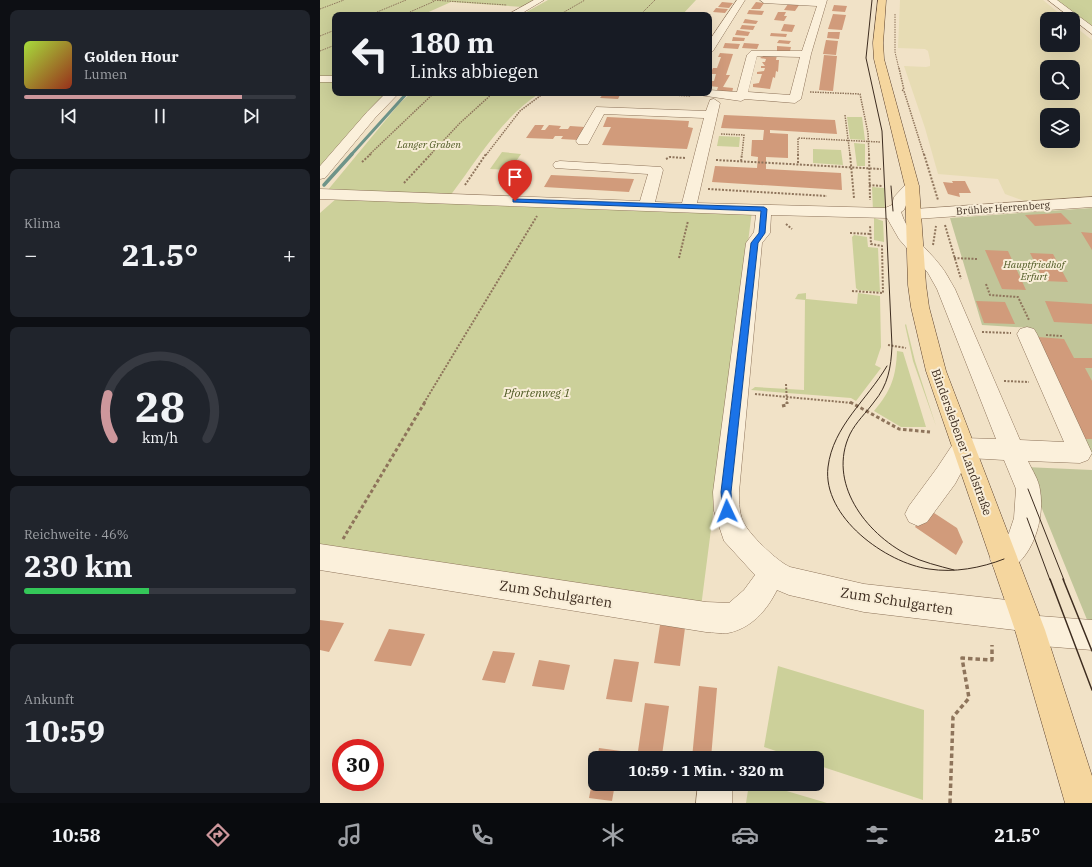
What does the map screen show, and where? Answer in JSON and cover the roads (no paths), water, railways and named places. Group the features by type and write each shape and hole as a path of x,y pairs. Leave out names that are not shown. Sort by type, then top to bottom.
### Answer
{"main road":[{"name":"Binderslebener Landstraße","path":"882,0 878,50 885,84 912,186 914,214 922,251 917,285 927,335 942,390 962,448 1027,624 1083,803"}],"street":[{"path":"518,12 540,0"},
{"path":"712,44 741,0"},
{"path":"712,94 795,99 806,54 822,2 764,0"},
{"path":"1052,0 1092,31"},
{"path":"741,96 752,55 755,53 806,54"},
{"path":"320,79 332,79"},
{"path":"320,175 371,115 390,96"},
{"path":"583,142 600,110 712,109 690,206"},
{"path":"560,165 656,170 646,205"},
{"path":"320,194 883,213 899,207 902,197 912,186"},
{"name":"Brühler Herrenberg","path":"914,214 943,217 1092,202"},
{"name":"Zum Schulgarten","path":"764,209 762,233 754,243 726,492 727,511 732,532 771,573 790,581 864,598 1092,635"},
{"path":"883,213 897,234 922,251 932,275 940,289 1007,449 1027,518 1020,540 1004,560"},
{"path":"918,514 946,476 962,448 1080,453 1049,384 1028,328"},
{"name":"Zum Schulgarten","path":"325,558 706,617 728,618 745,611 760,593 771,573"},
{"path":"714,803 715,791"}],"waterway":[{"path":"351,155 404,96"},
{"path":"324,185 352,154"}],"tram line":[{"path":"872,0 866,58 882,131 892,354 890,369 883,389 855,425 850,434 844,452 843,470 847,488 854,504 865,520 878,534 908,555 925,562 954,570"},
{"path":"891,186 893,211"},
{"path":"887,366 852,414 837,439 831,452 828,467 829,485 835,503 846,520 860,534 877,547 894,558 912,565 929,569 954,570"},
{"path":"1028,489 1064,580"},
{"path":"1027,518 1050,580"},
{"path":"954,570 977,567 1004,559"},
{"path":"1050,579 1092,690"},
{"path":"1063,579 1092,651"}],"park label":[{"name":"Langer Graben","path":"429,144"},
{"name":"Hauptfriedhof Erfurt","path":"1034,270"},
{"name":"Pfortenweg 1","path":"537,392"}]}
